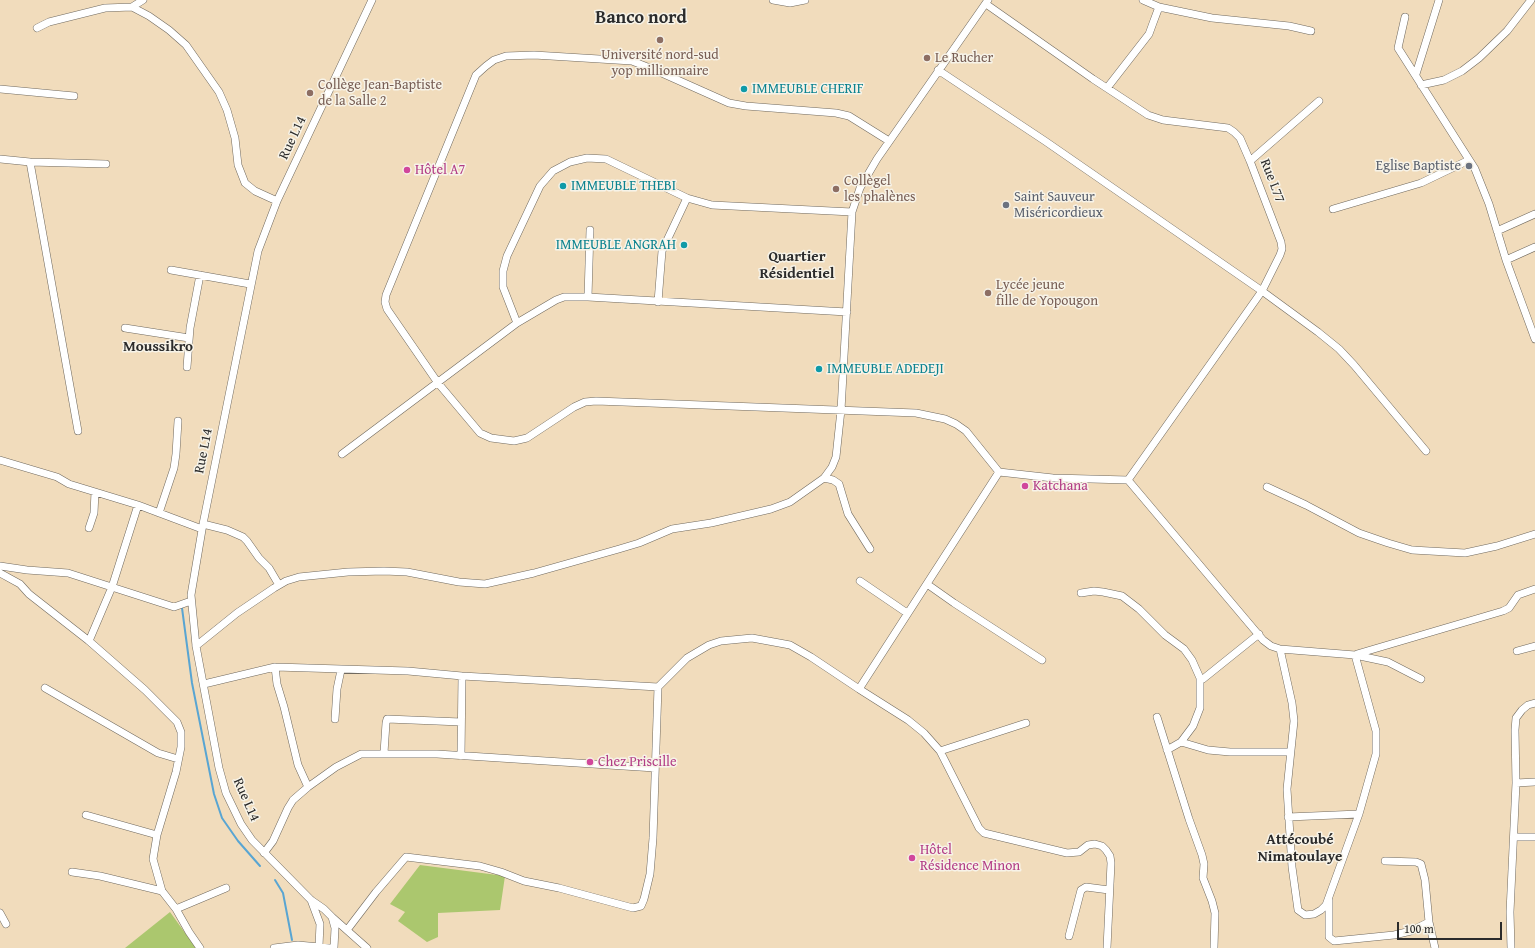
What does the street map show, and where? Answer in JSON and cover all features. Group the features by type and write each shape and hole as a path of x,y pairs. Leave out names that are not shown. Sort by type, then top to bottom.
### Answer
{"street":[{"path":"132,7 143,0"},
{"name":"Rue L14","path":"367,948 324,909 311,900 264,853 248,835 226,793 219,768 196,646 191,601 202,527 250,284 258,251 277,201 372,0"},
{"path":"773,0 790,3 805,0"},
{"path":"1143,0 1159,7 1212,18 1289,26 1311,31"},
{"path":"1416,74 1439,0"},
{"path":"1421,85 1444,80 1462,71 1479,58 1507,31 1531,0"},
{"path":"196,646 238,613 279,585 299,577 348,572 384,571 407,572 459,582 484,584 534,574 638,543 672,529 726,520 770,509 790,502 824,478 832,466 836,456 841,410 852,212 860,188 889,141 987,2"},
{"name":"Rue L77","path":"987,2 1107,88 1148,115 1163,120 1228,128 1234,132 1240,138 1250,161 1281,242 1282,249 1262,291 1128,480"},
{"path":"37,28 49,22 105,8 132,7 149,16 169,30 186,45 206,71 219,92 227,110 235,138 238,165 245,183 255,191 277,201"},
{"path":"1107,88 1148,34 1159,7"},
{"path":"1405,17 1398,48 1401,55 1416,74 1421,85 1469,160 1489,204 1506,260 1535,340"},
{"path":"889,141 849,116 836,112 746,106 729,103 632,61 534,55 506,56 494,60 476,75 386,295 385,302 387,309 438,384 480,433 491,438 514,441 527,438 574,407 585,402 596,400 916,413 945,419 966,431 999,472 1053,478 1128,480 1259,634 1271,646 1280,649 1355,655 1388,662 1421,679"},
{"path":"938,70 1045,141 1262,291 1339,349 1426,451"},
{"path":"0,90 74,96"},
{"path":"1250,161 1319,101"},
{"path":"0,158 30,162 106,164"},
{"path":"517,323 503,287 503,271 507,256 540,186 553,172 570,162 587,158 606,159 687,198 721,206 852,212"},
{"path":"1333,209 1421,183 1469,160"},
{"path":"30,162 78,431"},
{"path":"658,302 662,251 687,198"},
{"path":"1497,231 1535,214"},
{"path":"588,297 590,230"},
{"path":"1506,260 1535,247"},
{"path":"172,270 250,284"},
{"path":"187,367 189,338 200,275"},
{"path":"342,454 438,384 517,323 556,300 564,297 588,297 847,312"},
{"path":"126,328 189,338"},
{"path":"159,513 174,468 178,421"},
{"path":"0,460 57,477 69,484 138,505 202,527 227,530 243,537 259,558 269,568 279,585"},
{"path":"859,689 999,472"},
{"path":"824,478 833,480 840,484 848,514 870,550"},
{"path":"1267,487 1306,505 1359,533 1388,544 1412,550 1465,553 1497,546 1535,534"},
{"path":"89,528 94,513 95,492"},
{"path":"89,641 112,587 138,505"},
{"path":"0,566 27,570 68,573 174,607 191,601"},
{"path":"0,573 20,584 29,594 89,641 145,690 177,722 181,732 181,747 176,772 157,836 153,859 162,891 176,909 200,948"},
{"path":"860,581 907,613"},
{"path":"927,584 1042,660"},
{"path":"1355,655 1503,611 1509,608 1518,595 1535,589"},
{"path":"1081,593 1094,591 1113,593 1122,596 1138,609 1160,631 1184,649 1192,660 1200,678 1200,708 1193,726 1181,742 1167,750"},
{"path":"1200,678 1203,679 1259,634"},
{"path":"348,930 376,892 406,857 480,866 524,881 633,908 641,906 644,899 651,861 658,687 687,658 709,645 721,641 752,638 790,645 908,720 924,733 940,751 978,828 984,833 1067,853 1079,852 1088,845 1095,844 1102,846 1110,856 1107,948"},
{"path":"1517,651 1535,646"},
{"path":"1280,649 1292,703 1294,721 1287,789 1292,867 1298,910 1305,915 1314,914 1326,905 1359,814 1376,754 1376,731 1355,655"},
{"path":"204,684 275,667 408,671 462,676 658,687"},
{"path":"275,667 276,684 284,707 298,765 308,787"},
{"path":"335,719 340,670"},
{"path":"461,756 462,676"},
{"path":"45,688 158,753 178,759"},
{"path":"1511,948 1510,912 1516,783 1516,718 1528,705 1535,703"},
{"path":"1157,717 1203,860 1203,878 1215,913 1214,948"},
{"path":"384,754 386,723 388,719 461,722"},
{"path":"940,751 1026,723"},
{"path":"1181,742 1208,750 1230,752 1290,752"},
{"path":"264,853 273,841 288,808 308,787 353,757 361,754 461,756 655,768"},
{"path":"1516,783 1535,782"},
{"path":"1288,817 1359,814"},
{"path":"86,815 157,836"},
{"path":"1514,837 1535,837"},
{"path":"1385,861 1416,862 1421,864 1425,880 1429,922 1435,948"},
{"path":"72,872 100,876 162,891"},
{"path":"1069,936 1081,890 1086,887 1109,890"},
{"path":"176,909 226,888"},
{"path":"1330,894 1328,928 1329,937 1334,941 1394,936 1411,931 1429,922"},
{"name":"Rue L14","path":"311,900 320,924 319,946"},
{"path":"0,913 6,924"},
{"path":"332,917 335,928 334,948"},
{"path":"274,948 298,945 330,948"}],"green space":[{"path":"420,865 505,876 500,910 438,913 438,937 427,942 398,921 405,912 390,904"},
{"path":"170,912 196,948 125,948"}],"waterway":[{"path":"182,608 192,683 214,794 222,818 238,841 260,866"},
{"path":"275,880 283,893 292,940"}],"place":[{"name":"Université nord-sud yop millionnaire","path":"660,40"},
{"name":"Le Rucher","path":"927,58"},
{"name":"IMMEUBLE CHERIF","path":"744,89"},
{"name":"Collège Jean-Baptiste de la Salle 2","path":"310,93"},
{"name":"Eglise Baptiste","path":"1469,166"},
{"name":"Hôtel A7","path":"407,170"},
{"name":"IMMEUBLE THEBI","path":"563,186"},
{"name":"Collègel les phalènes","path":"836,189"},
{"name":"Saint Sauveur Miséricordieux","path":"1006,205"},
{"name":"IMMEUBLE ANGRAH","path":"684,245"},
{"name":"Lycée jeune fille de Yopougon","path":"988,293"},
{"name":"IMMEUBLE ADEDEJI","path":"819,369"},
{"name":"Katchana","path":"1025,486"},
{"name":"Chez Priscille","path":"590,762"},
{"name":"Hôtel Résidence Minon","path":"912,858"}],"district":[{"name":"Banco nord","path":"641,18"},
{"name":"Quartier Résidentiel","path":"797,266"},
{"name":"Moussikro","path":"158,347"},
{"name":"Attécoubé Nimatoulaye","path":"1300,848"}]}
